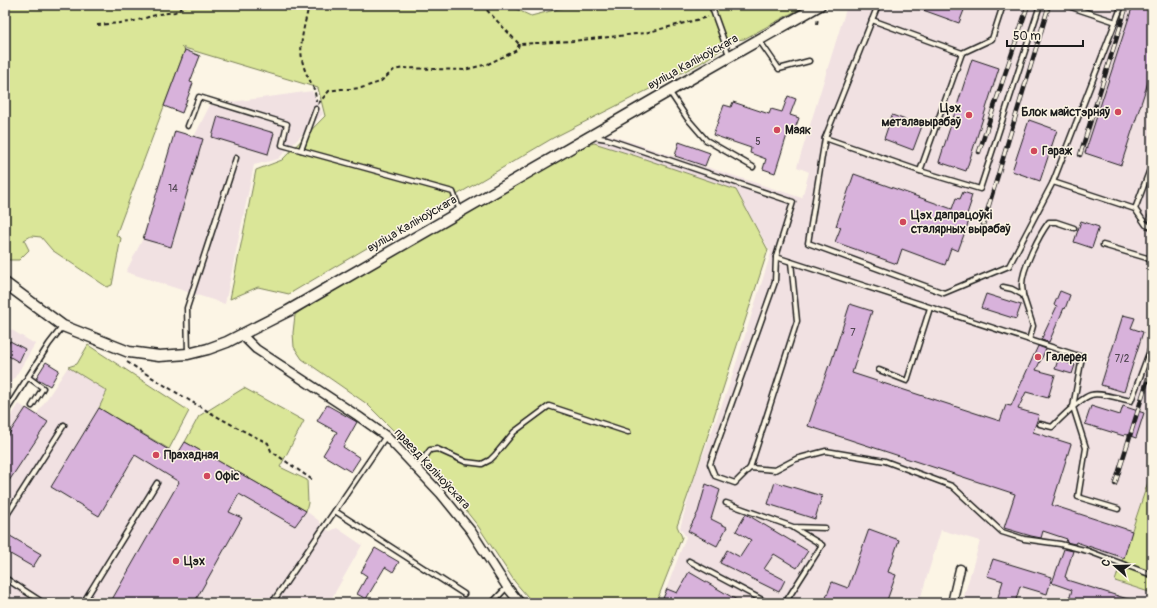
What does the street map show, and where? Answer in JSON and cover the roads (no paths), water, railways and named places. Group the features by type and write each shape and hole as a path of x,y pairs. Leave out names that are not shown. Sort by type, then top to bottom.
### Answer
{"street":[{"name":"вуліца Каліноўскага","path":"5,283 63,326 129,352 159,356 172,356 208,349 242,335 288,311 820,5"},
{"name":"праезд Каліноўскага","path":"242,335 256,349 386,436 417,468 471,531 507,587 520,603"},
{"path":"952,603 960,569"}],"lane":[{"path":"711,5 730,57"},
{"path":"878,5 825,138 808,243 944,293 1009,266 1053,182 1122,5"},
{"path":"872,20 962,53 992,39 1003,5"},
{"path":"825,138 920,171 980,188 1040,5"},
{"path":"1065,5 1116,22"},
{"path":"759,40 779,69 809,61"},
{"path":"920,171 962,53"},
{"path":"669,91 687,118 706,140 753,167"},
{"path":"188,126 199,97 287,124 282,145 453,192 460,211"},
{"path":"301,150 316,110"},
{"path":"589,137 607,139 793,202 776,257 775,282 710,464 715,476 735,483 750,468 797,321 790,262"},
{"path":"188,354 187,308 236,158"},
{"path":"1135,209 1152,164"},
{"path":"1053,182 1135,209 1146,225 1152,227"},
{"path":"1029,340 1033,326 1023,295 1022,285 1026,268 1042,230 1049,222 1056,222 1074,228"},
{"path":"1103,245 1147,258 1152,262"},
{"path":"776,257 1082,357 1073,407 1086,448 1078,497 1118,509"},
{"path":"1003,286 1023,295"},
{"path":"878,370 907,381 930,308"},
{"path":"5,413 49,344 63,326"},
{"path":"1040,424 1052,427 1073,407 1091,395 1108,395 1131,401 1152,345"},
{"path":"28,377 43,388 32,406"},
{"path":"417,468 430,450 437,449 466,462 482,464 490,460 514,432 549,406 628,432"},
{"path":"5,518 64,425"},
{"path":"272,603 386,436"},
{"path":"750,468 774,470 796,459 826,451 885,461 952,486 1002,532 1024,539 1060,544 1088,552 1152,575"},
{"path":"83,603 157,483"},
{"path":"726,503 793,527 822,545 785,603"},
{"path":"335,511 464,594"},
{"path":"793,527 825,528"},
{"path":"689,562 768,603"},
{"path":"5,578 41,602 58,603"},
{"path":"492,603 507,587"}],"railway":[{"path":"979,152 1028,5"},
{"path":"983,225 1049,5"},
{"path":"1080,155 1127,5"},
{"path":"1148,220 1152,209"},
{"path":"1115,484 1152,365"}],"place":[{"name":"Блок майстэрняў","path":"1118,112"},
{"name":"Цэх металавырабаў","path":"969,115"},
{"name":"Маяк","path":"777,130"},
{"name":"Гараж","path":"1034,151"},
{"name":"Цэх дапрацоўкі сталярных вырабаў","path":"903,222"},
{"name":"Галерея","path":"1038,357"},
{"name":"Прахадная","path":"156,455"},
{"name":"Офіс","path":"207,476"},
{"name":"Цэх","path":"176,561"}]}
